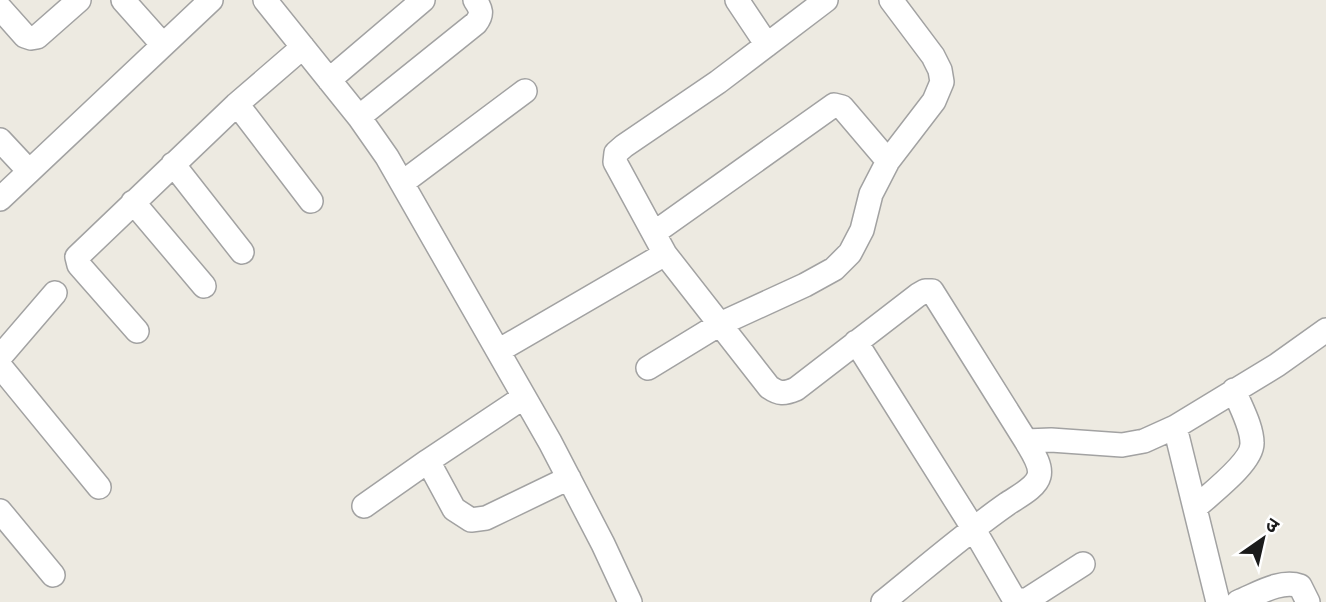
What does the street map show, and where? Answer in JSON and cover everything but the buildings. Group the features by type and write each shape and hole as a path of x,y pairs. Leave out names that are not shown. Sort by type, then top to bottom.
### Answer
{"street":[{"path":"0,8 25,36 31,38 37,37 79,0"},
{"path":"123,0 163,45"},
{"path":"0,199 211,0"},
{"path":"329,80 423,0"},
{"path":"359,117 476,23 481,11 475,0"},
{"path":"737,0 767,45"},
{"path":"826,0 718,82 616,153 615,162 665,254 769,387 777,393 796,389 918,295 932,291 1026,441 1038,463 1040,472 1037,480 974,527 883,602"},
{"path":"648,368 720,324 834,269 850,253 862,230 871,194 887,161 934,101 942,82 933,56 891,0"},
{"path":"274,3 303,47 359,117 402,183 569,478 604,544 630,602"},
{"path":"137,331 79,265 77,257 237,104 303,47"},
{"path":"402,183 525,91"},
{"path":"237,104 311,201"},
{"path":"654,233 834,104 842,107 887,161"},
{"path":"0,139 29,171"},
{"path":"173,164 242,252"},
{"path":"133,202 204,286"},
{"path":"498,351 665,254"},
{"path":"0,357 55,293"},
{"path":"1026,441 1122,445 1144,441 1175,427 1277,365 1326,330"},
{"path":"856,342 974,527 1013,597 1027,600 1083,564"},
{"path":"0,366 99,487"},
{"path":"1195,508 1248,458 1252,447 1252,438 1234,390"},
{"path":"364,506 524,397"},
{"path":"1175,427 1218,602"},
{"path":"428,461 454,509 471,520 486,518 569,478"},
{"path":"0,511 53,575"},
{"path":"1238,602 1281,584 1300,586 1308,602"}]}
